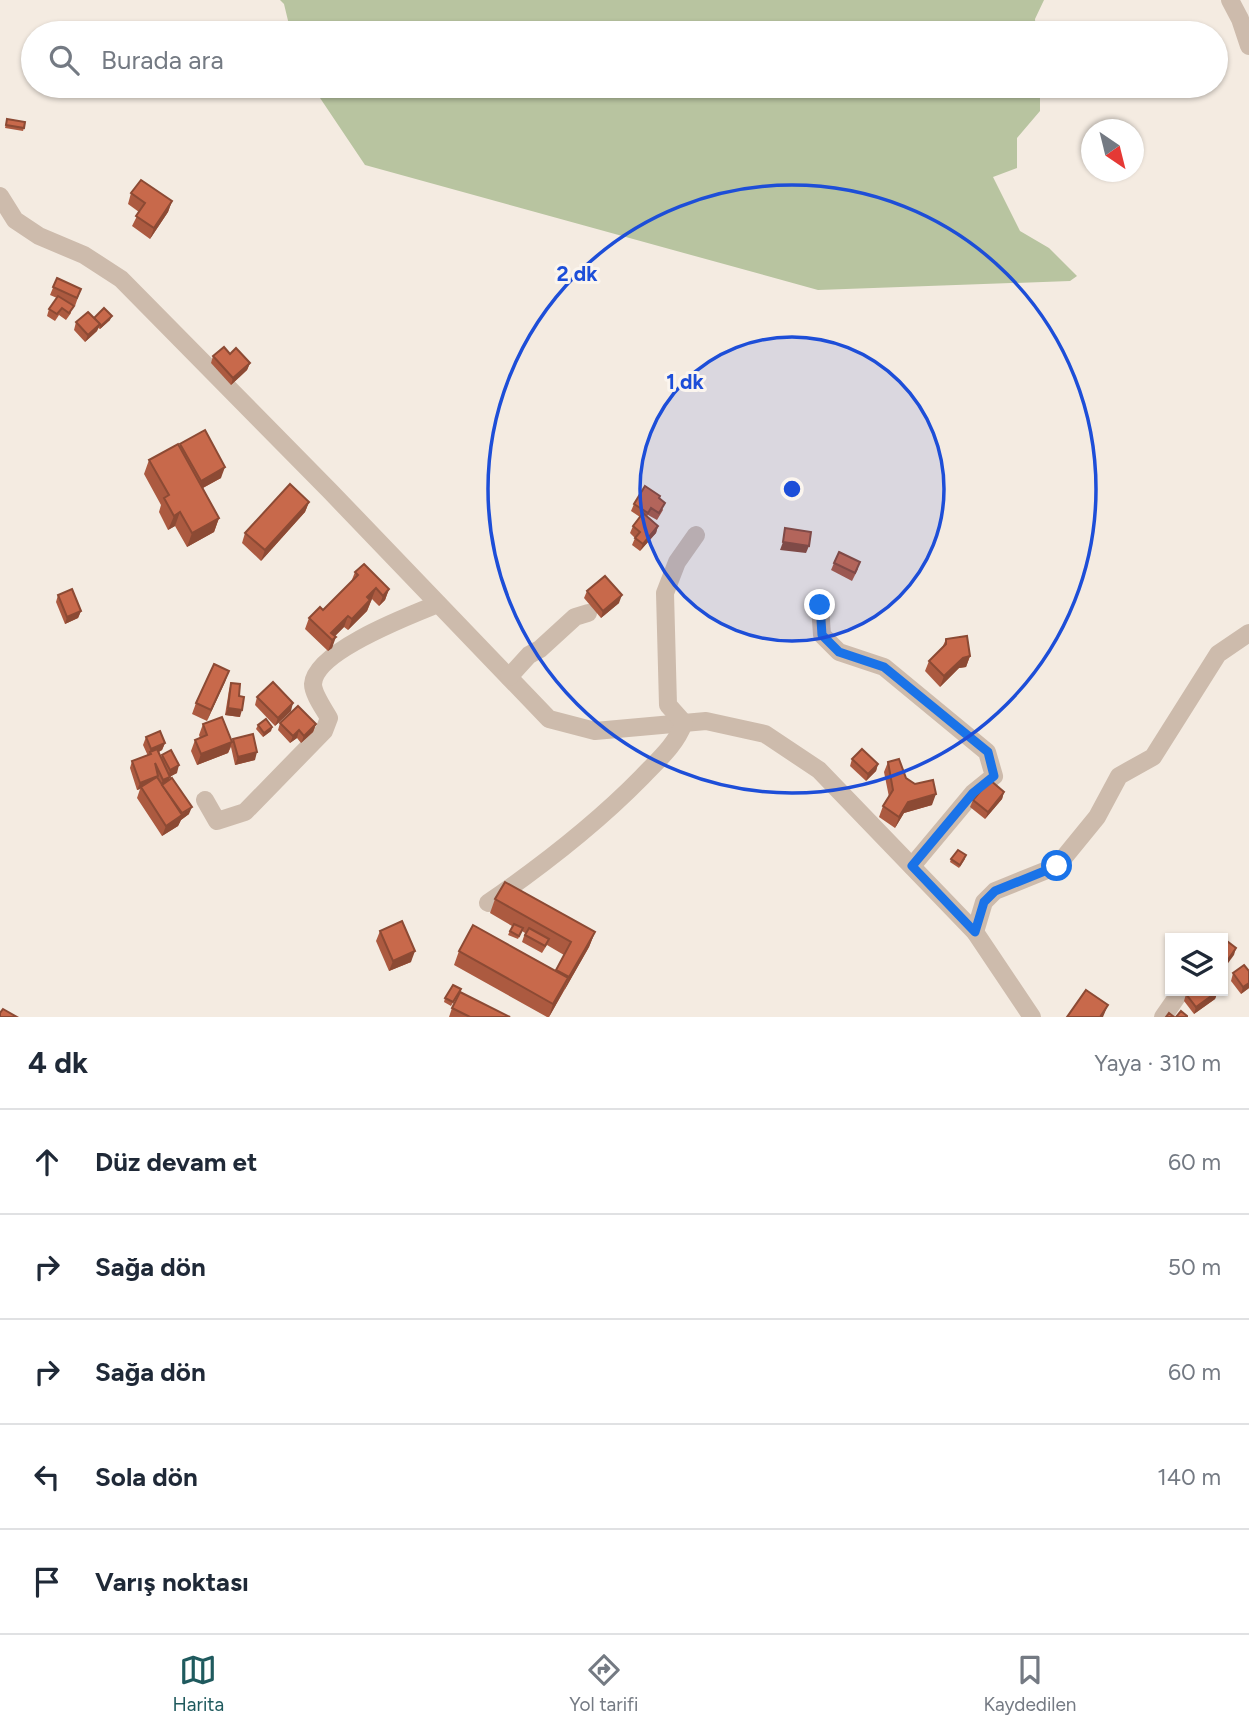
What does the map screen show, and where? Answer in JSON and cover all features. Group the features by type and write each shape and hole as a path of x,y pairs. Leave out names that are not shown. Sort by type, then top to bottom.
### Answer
{"street":[{"path":"1230,0 1249,46"},
{"path":"0,196 15,219 38,236 83,255 121,278 549,719 595,731 706,720 765,734 819,770 975,932 1032,1017"},
{"path":"684,723 668,705 665,593 677,562 696,535"},
{"path":"205,800 216,821 245,812 324,731 329,719 313,687 316,672 337,654 376,629 438,604"},
{"path":"820,605 822,635 839,652 884,667 988,752 994,776 973,793 912,866"},
{"path":"509,677 529,654 540,649 575,617 588,613"},
{"path":"975,932 984,902 995,891 1057,866 1097,817 1119,776 1153,757 1218,653 1249,633"},
{"path":"488,903 537,870 597,821 677,741 684,723"},
{"path":"1163,1017 1178,996"}],"green space":[{"path":"280,0 1044,0 1035,21 288,21 284,4"},
{"path":"320,98 1040,98 1040,111 1017,138 1017,168 993,177 1020,231 1049,248 1077,276 1070,281 818,290 365,165"}],"building":[{"path":"7,119 25,122 24,128 6,125"},
{"path":"141,180 172,201 154,228 136,216 145,203 131,193"},
{"path":"57,278 81,289 77,298 53,287"},
{"path":"58,296 74,306 69,313 62,308 57,314 49,309"},
{"path":"104,308 112,316 101,326 94,318"},
{"path":"88,312 100,324 88,335 76,322"},
{"path":"224,347 230,354 236,348 250,363 233,378 213,356"},
{"path":"205,430 225,467 201,481 180,444"},
{"path":"178,444 219,518 192,533 180,512 174,516 164,498 169,495 149,460"},
{"path":"290,484 309,502 265,550 245,533"},
{"path":"645,486 665,503 659,513 651,508 648,513 634,504"},
{"path":"643,513 658,526 643,544 635,538 640,532 633,526"},
{"path":"785,528 811,532 809,546 783,542"},
{"path":"839,552 860,562 855,573 834,563"},
{"path":"364,564 389,589 383,596 376,588 367,597 370,600 352,619 348,616 331,633 336,637 332,640 309,618 320,607 323,610 358,575 355,572"},
{"path":"605,576 622,595 603,611 587,591"},
{"path":"72,589 81,611 67,617 58,595"},
{"path":"967,636 970,656 963,658 944,676 929,661 946,644 946,639"},
{"path":"214,664 229,671 211,710 196,703"},
{"path":"273,682 293,703 278,718 257,697"},
{"path":"231,683 240,684 239,696 244,697 242,710 228,708"},
{"path":"298,706 316,724 304,736 299,730 293,736 280,723"},
{"path":"222,717 232,742 201,754 195,740 207,735 203,724"},
{"path":"266,719 272,727 264,733 258,725"},
{"path":"160,731 165,743 151,749 146,737"},
{"path":"253,734 257,752 238,757 233,739"},
{"path":"157,749 170,777 163,780 155,763 158,776 140,783 132,761"},
{"path":"862,749 878,764 868,774 852,759"},
{"path":"171,750 179,765 170,770 162,755"},
{"path":"899,759 906,778 915,784 933,780 936,794 908,802 899,817 883,806 893,790 888,762"},
{"path":"157,777 182,815 166,826 141,787"},
{"path":"172,778 192,807 182,813 162,785"},
{"path":"990,780 1004,792 988,812 973,800"},
{"path":"958,850 966,855 960,865 951,859"},
{"path":"505,882 595,932 569,977 556,970 571,942 495,899"},
{"path":"402,921 415,951 393,961 380,931"},
{"path":"514,924 523,928 519,936 510,931"},
{"path":"473,925 568,978 553,1004 459,951"},
{"path":"529,928 549,939 545,946 525,935"},
{"path":"1228,942 1236,948 1228,960"},
{"path":"1244,965 1249,971 1249,983 1243,987 1233,973"},
{"path":"453,985 461,989 453,1002 445,998"},
{"path":"1086,990 1108,1005 1100,1017 1067,1017"},
{"path":"460,992 510,1017 470,1017 452,1008"},
{"path":"1188,996 1211,996 1196,1007"},
{"path":"3,1009 17,1017 0,1017"},
{"path":"1181,1011 1187,1016 1187,1017 1176,1017"}],"route":[{"path":"820,605 822,635 839,652 884,667 988,752 994,776 973,793 912,866 975,932 984,902 995,891 1057,866"}]}
